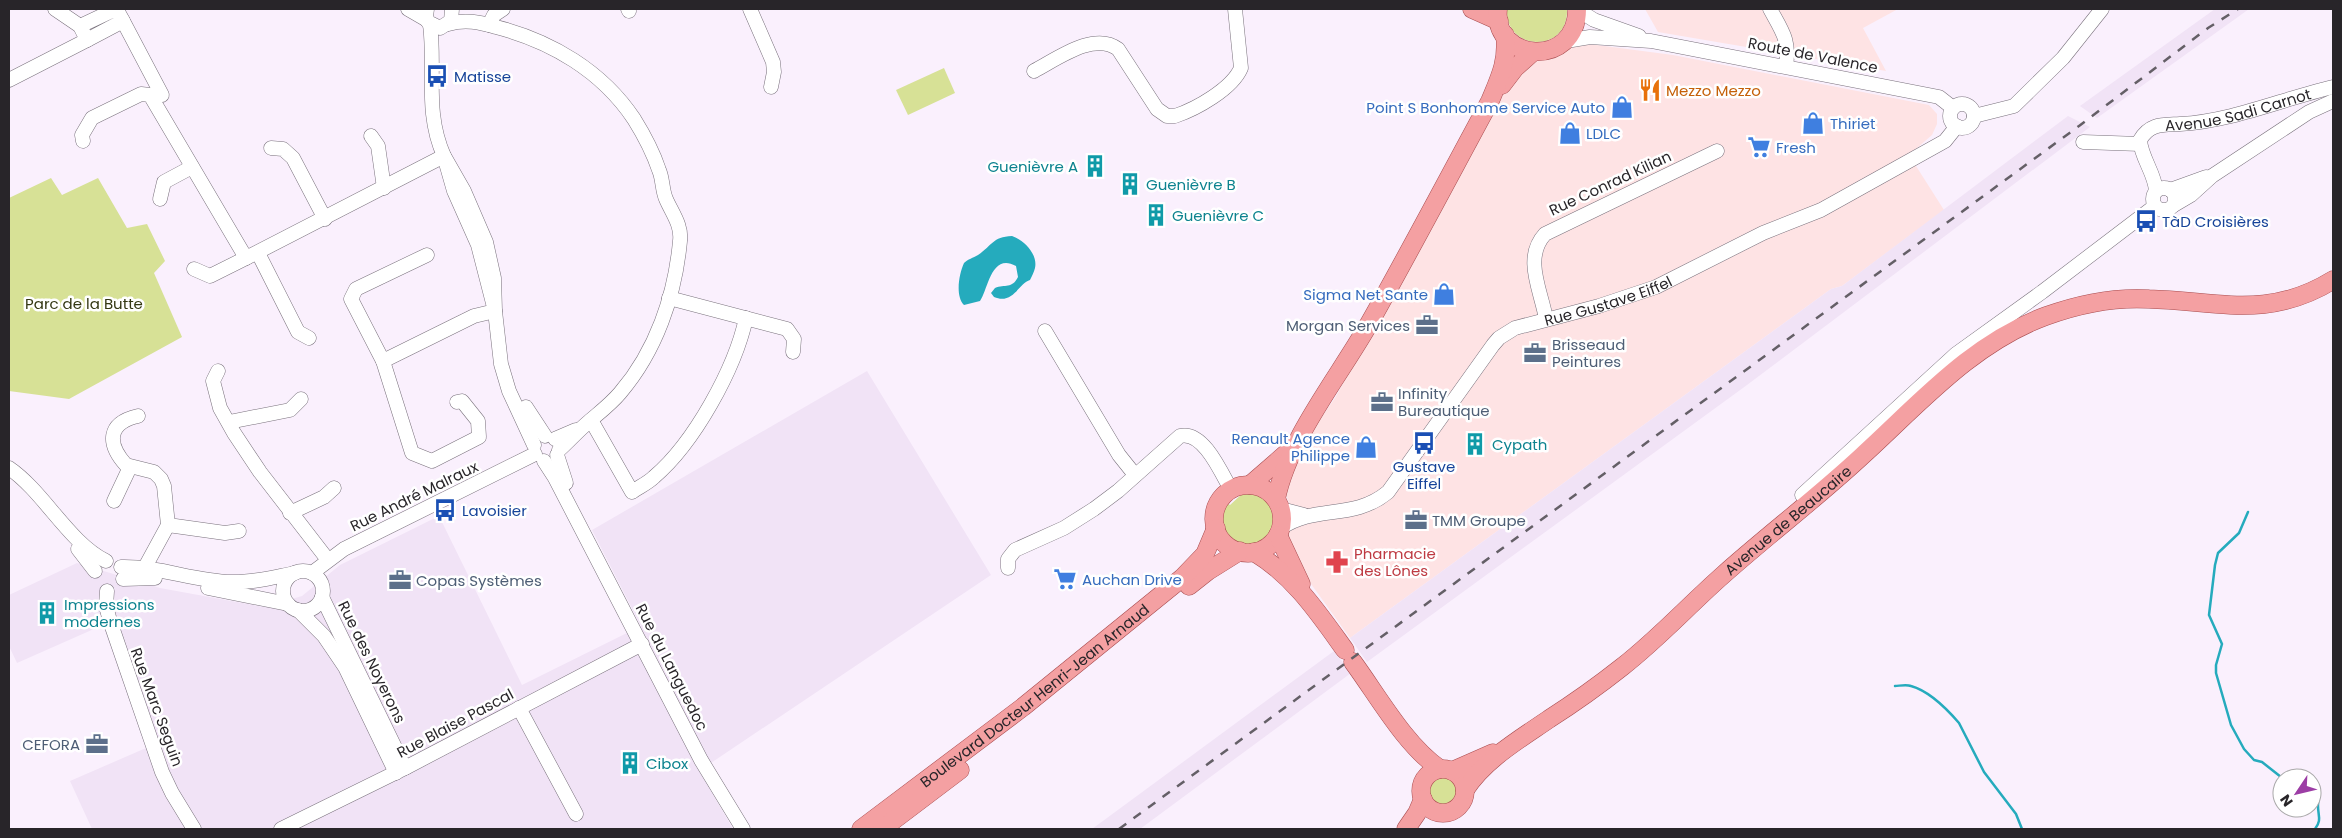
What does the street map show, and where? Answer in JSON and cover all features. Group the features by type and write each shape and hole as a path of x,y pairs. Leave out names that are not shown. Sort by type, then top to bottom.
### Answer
{"main road":[{"path":"1472,9 1500,22 1517,47 1533,52 1551,50 1566,40 1575,26 1577,9"},
{"path":"1309,600 1280,531 1278,504 1282,474 1295,445 1370,323 1490,101 1502,74 1507,53 1500,22"},
{"path":"1490,101 1515,68 1533,52"},
{"name":"Avenue de Beaucaire","path":"1465,790 1485,768 1514,743 1623,666 1722,576 1818,495 1966,361 2009,332 2069,308 2102,301 2134,298 2236,306 2262,305 2284,302 2304,295 2333,280"},
{"path":"1295,445 1250,485 1231,490 1224,495 1215,510 1216,528 1227,545 1247,552 1280,569 1309,600 1408,738 1422,754 1461,779 1465,790 1463,801 1456,809 1440,813 1414,829"},
{"path":"1250,485 1265,489 1278,504"},
{"name":"Boulevard Docteur Henri-Jean Arnaud","path":"860,829 1023,708 1182,578 1205,554 1216,528"},
{"path":"1247,552 1268,546 1280,531"},
{"name":"Boulevard Docteur Henri-Jean Arnaud","path":"882,829 1030,716 1208,571 1247,552"},
{"path":"1408,738 1424,781"},
{"name":"Avenue de Beaucaire","path":"1446,770 1514,743"},
{"path":"1440,813 1433,811 1423,799 1421,793 1424,781 1431,773 1446,770"},
{"path":"1406,829 1417,813 1423,799"}],"street":[{"path":"55,9 80,26 87,40"},
{"path":"408,9 435,21 464,20"},
{"path":"452,9 464,20"},
{"name":"Rue du Languedoc","path":"452,9 453,18 435,21 431,106 435,133 444,156 464,191 486,242 494,278 499,344 516,388 547,449 580,524 701,760 743,827"},
{"path":"489,25 494,15 503,9"},
{"path":"750,9 773,62 774,72 771,86"},
{"path":"1034,70 1096,42 1112,44 1118,48 1157,110 1167,116 1175,116 1222,91 1237,76 1241,68 1234,9"},
{"path":"1577,9 1594,20 1657,42"},
{"path":"1770,9 1787,39 1786,66"},
{"path":"1974,116 2014,106 2063,58 2102,9"},
{"path":"80,26 114,10 118,12 162,95"},
{"name":"Rue André Malraux","path":"312,573 344,548 547,449 587,423 619,395 634,376 650,350 662,324 680,240 677,218 666,198 660,171 634,118 598,78 568,56 542,42 489,25 464,20"},
{"path":"9,80 123,21"},
{"path":"1566,40 1590,37 1657,42"},
{"name":"Route de Valence","path":"1657,42 1939,97 1953,108"},
{"name":"Avenue Sadi Carnot","path":"2142,138 2158,125 2203,123 2333,87"},
{"path":"83,141 82,135 92,118 141,94 146,93 150,95 192,168 252,256 298,332 309,338"},
{"name":"Avenue Sadi Carnot","path":"2212,176 2314,110 2333,102"},
{"path":"1959,104 1966,105 1972,109 1974,116 1970,125 1964,128 1957,126 1951,118 1953,108 1959,104"},
{"name":"Rue Gustave Eiffel","path":"1280,531 1304,515 1358,509 1380,498 1400,478 1499,338 1515,328 1631,296 1672,280 1763,233 1821,210 1945,141 1957,126"},
{"path":"371,136 378,146 384,188"},
{"path":"2083,142 2142,138 2142,153 2163,191 2175,198 2174,205"},
{"path":"271,148 283,149 293,158 325,218"},
{"name":"Rue Conrad Kilian","path":"1546,319 1533,258 1536,245 1545,234 1717,151"},
{"path":"194,269 210,276 444,156"},
{"path":"160,199 164,182 192,168"},
{"path":"2212,176 2191,195 2166,211 2159,210 2155,206 2153,198 2163,191 2212,176"},
{"name":"Avenue de Beaucaire","path":"1802,495 1956,354 2036,297 2155,206"},
{"path":"427,255 356,289 351,299 384,361 412,453 432,461 479,437 478,421 462,401 457,402"},
{"path":"669,298 786,329 794,339 793,352"},
{"path":"384,361 474,316 495,311"},
{"path":"587,423 632,492 654,477 672,458 704,413 728,373 741,340 746,318"},
{"path":"1046,331 1119,455 1135,474"},
{"path":"218,371 213,381 220,408 260,472 328,560"},
{"path":"229,422 290,410 301,399"},
{"path":"138,416 128,418 112,434 123,462 130,467 154,472 162,479 164,486 168,524 144,569"},
{"path":"1008,568 1008,558 1015,550 1076,521 1118,491 1175,438 1186,434 1193,436 1210,454 1231,490"},
{"path":"114,501 130,467"},
{"path":"9,468 91,552 106,561 117,564 122,574 119,587 107,591 102,589 95,581 95,571 99,564 106,561"},
{"path":"9,478 74,544 95,571"},
{"path":"290,513 324,497 334,488"},
{"name":"Rue Gustave Eiffel","path":"1278,504 1304,515"},
{"path":"168,524 225,533 239,531"},
{"path":"144,569 232,582 250,581 302,571 312,573 322,583 322,597 315,606 293,607 152,578 122,574 144,569"},
{"path":"293,607 284,589 290,576 296,572"},
{"name":"Rue Marc Seguin","path":"107,591 106,606 110,621 153,748 172,793 194,829"},
{"name":"Rue des Noyerons","path":"322,597 400,770"},
{"name":"Rue des Noyerons","path":"293,607 324,636 345,667 400,770"},
{"name":"Rue Blaise Pascal","path":"281,829 400,770 642,644"},
{"path":"519,708 576,814"}],"shaded area":[{"path":"1645,9 1898,9 1863,28 1886,71 1658,32"},
{"path":"2215,9 2249,9 2097,118 2080,106"},
{"path":"1589,44 1673,55 1929,105 1937,114 1937,124 1932,135 1909,155 1944,210 1842,286 1831,289 1350,638 1306,577 1288,544 1290,505 1284,491 1300,447 1335,398 1498,102 1518,71 1529,62 1551,59 1573,46"},
{"path":"2068,116 2090,127 1747,385 1367,662 1350,638 1831,289 1842,286"},
{"path":"867,371 991,575 699,771 733,829 92,829 70,781 146,748 103,625 17,663 9,646 9,595 77,563 160,588 264,607 302,596 340,565 439,516 522,685 641,626 592,530"},
{"path":"1334,651 1351,673 1140,829 1092,829"}],"green space":[{"path":"1507,9 1567,9 1565,24 1558,34 1548,40 1537,42 1525,40 1515,33 1509,23"},
{"path":"944,68 955,93 908,115 896,90"},
{"name":"Parc de la Butte","path":"51,178 62,195 98,178 127,228 147,224 165,261 154,273 182,337 69,399 9,391 9,198"},
{"path":"1243,493 1251,493 1262,497 1268,502 1272,510 1273,527 1267,538 1258,544 1247,545 1237,542 1228,535 1223,526 1222,515 1227,503 1230,505"},
{"path":"1443,777 1453,781 1457,791 1453,801 1443,805 1433,801 1429,791 1433,781"}],"water":[{"path":"1012,236 1025,244 1032,253 1035,268 1030,280 1011,296 1001,299 994,297 991,293 995,288 1011,285 1018,277 1016,266 1008,263 1001,264 992,274 980,301 964,305 959,291 959,279 964,263 978,255 996,240"}],"waterway":[{"path":"2248,512 2239,533 2218,553 2209,615 2222,644 2216,665 2216,673 2231,725 2244,749 2254,760 2262,762 2272,770"},
{"path":"1895,686 1909,685 1918,688 1937,701 1959,723 1984,772 2016,814 2022,829"},
{"path":"2315,829 2319,818"}],"railway":[{"path":"1119,829 2079,126 2208,28 2238,9"}],"place":[{"name":"Matisse","path":"437,76"},
{"name":"Mezzo Mezzo","path":"1650,90"},
{"name":"Point S Bonhomme Service Auto","path":"1622,107"},
{"name":"Thiriet","path":"1813,123"},
{"name":"LDLC","path":"1570,133"},
{"name":"Fresh","path":"1759,147"},
{"name":"Guenièvre A","path":"1095,166"},
{"name":"Guenièvre B","path":"1130,184"},
{"name":"Guenièvre C","path":"1156,215"},
{"name":"TàD Croisières","path":"2146,221"},
{"name":"Sigma Net Sante","path":"1444,294"},
{"name":"Morgan Services","path":"1427,325"},
{"name":"Brisseaud Peintures","path":"1535,353"},
{"name":"Infinity Bureautique","path":"1382,402"},
{"name":"Gustave Eiffel","path":"1424,443"},
{"name":"Cypath","path":"1475,444"},
{"name":"Renault Agence Philippe","path":"1366,447"},
{"name":"Lavoisier","path":"445,510"},
{"name":"TMM Groupe","path":"1416,520"},
{"name":"Pharmacie des Lônes","path":"1337,562"},
{"name":"Auchan Drive","path":"1065,579"},
{"name":"Copas Systèmes","path":"400,580"},
{"name":"Impressions modernes","path":"47,613"},
{"name":"CEFORA","path":"97,744"},
{"name":"Cibox","path":"630,763"}]}
